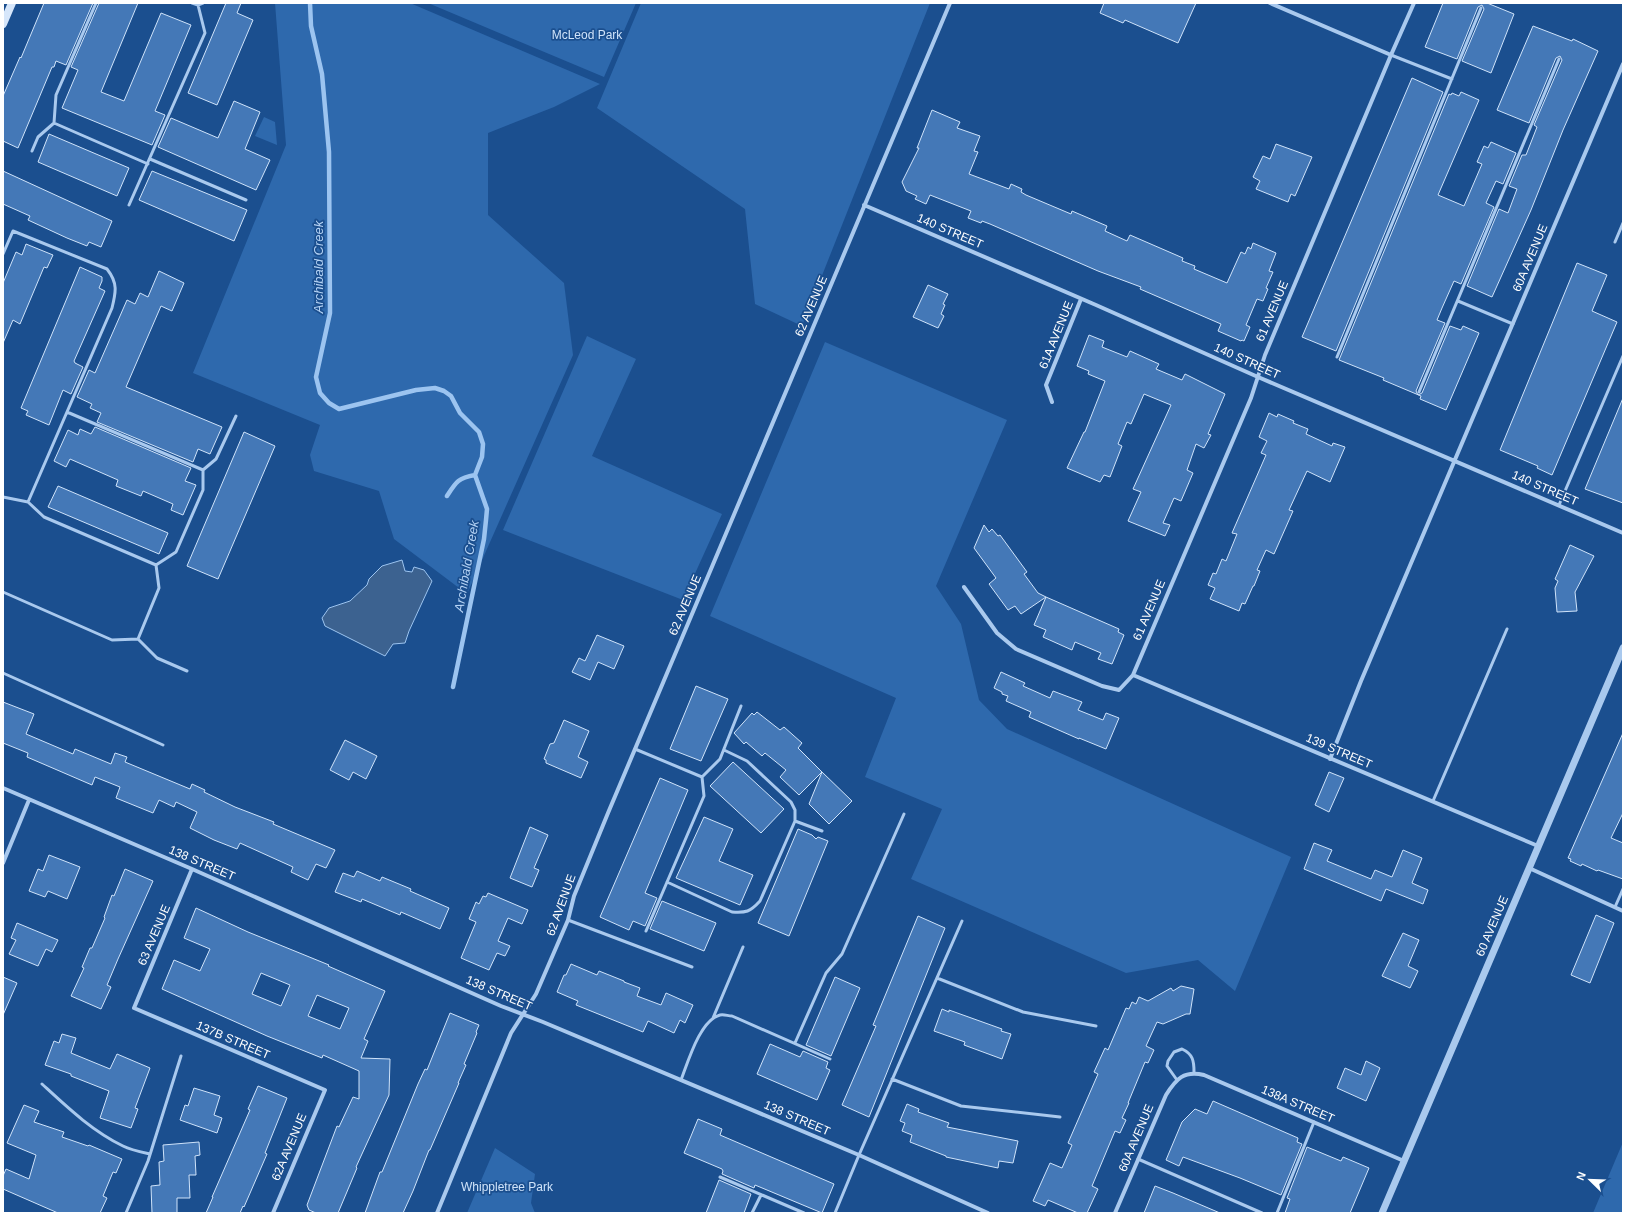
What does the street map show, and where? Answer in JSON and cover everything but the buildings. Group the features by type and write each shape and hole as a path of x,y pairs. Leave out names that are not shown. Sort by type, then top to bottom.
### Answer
{"main road":[{"path":"3,24 12,3"}],"street":[{"name":"62 AVENUE","path":"437,1213 511,1033 536,994 568,920 574,896 635,749 950,3"},
{"path":"1270,3 1391,55"},
{"name":"61 AVENUE","path":"964,587 997,633 1016,649 1102,686 1119,690 1133,675 1251,398 1265,355 1414,3"},
{"name":"60A AVENUE","path":"1330,759 1361,681 1456,461 1623,65"},
{"name":"140 STREET","path":"864,205 1258,377 1623,533"},
{"name":"61A AVENUE","path":"1052,402 1046,385 1081,299"},
{"name":"60 AVENUE","path":"1382,1213 1623,648"},
{"name":"139 STREET","path":"1133,675 1538,846"},
{"name":"138 STREET","path":"3,788 192,869 522,1015 543,1022 859,1155 988,1213"},
{"path":"3,863 29,800"},
{"path":"1529,868 1623,911"},
{"name":"63 AVENUE","path":"134,1008 192,869"},
{"name":"137B STREET","path":"134,1008 325,1090"},
{"name":"60A AVENUE","path":"1116,1213 1166,1095 1174,1082 1183,1076 1194,1072"},
{"name":"138A STREET","path":"1194,1072 1404,1161"},
{"name":"62A AVENUE","path":"273,1213 325,1090"}],"lane":[{"path":"32,151 38,137 54,123 56,95 96,3"},
{"path":"129,205 205,33 198,6 192,3"},
{"path":"198,6 203,3"},
{"path":"1337,357 1481,8"},
{"path":"1391,55 1452,79"},
{"path":"1419,392 1559,58"},
{"path":"54,123 148,164"},
{"path":"150,159 246,200"},
{"path":"1615,242 1623,223"},
{"path":"3,254 13,231 107,269 113,277 115,286 115,296 112,308 28,502"},
{"path":"1458,301 1513,324"},
{"path":"1559,505 1623,356"},
{"path":"67,412 203,470"},
{"path":"156,565 176,552 203,490 203,470 216,459 236,416"},
{"path":"3,496 28,502 44,517 156,565"},
{"path":"138,639 159,588 156,565"},
{"path":"3,592 112,640 138,639 157,658 187,671"},
{"path":"1433,801 1507,629"},
{"path":"3,674 163,745"},
{"path":"646,931 704,796 702,778 720,759 741,706"},
{"path":"635,749 702,778"},
{"path":"667,882 732,912 751,910 760,902 795,821 795,810 791,802 747,761 724,750"},
{"path":"795,1043 826,973 842,954 904,814"},
{"path":"795,821 822,832"},
{"path":"1615,907 1623,889"},
{"path":"568,920 692,967"},
{"path":"835,1213 962,921"},
{"path":"681,1080 705,1026 713,1018 743,947"},
{"path":"937,978 1023,1012 1096,1026"},
{"path":"713,1018 721,1015 732,1016 830,1059"},
{"path":"1177,1080 1167,1066 1168,1061 1174,1052 1182,1049 1189,1053 1194,1060 1194,1072"},
{"path":"126,1213 150,1154 181,1056"},
{"path":"892,1079 961,1106 1060,1118"},
{"path":"42,1084 68,1108 100,1133 125,1147 150,1154"},
{"path":"1277,1213 1314,1122"},
{"path":"1138,1159 1262,1213"},
{"path":"720,1177 804,1213"},
{"path":"752,1213 761,1195"}],"green space":[{"path":"275,3 410,3 600,84 554,107 488,133 488,215 564,283 573,355 467,594 394,539 379,491 314,471 310,455 320,425 193,373 286,145"},
{"name":"McLeod Park","path":"428,3 636,3 604,77"},
{"path":"641,3 930,3 802,326 755,304 745,209 597,108"},
{"path":"264,117 275,122 277,145 255,136"},
{"path":"587,336 636,359 592,456 722,514 683,600 503,530"},
{"path":"825,342 1007,420 936,586 961,624 979,700 1007,729 1291,857 1235,991 1198,960 1126,973 911,879 942,809 865,777 896,698 710,616"},
{"path":"1623,1142 1623,1213 1593,1213"},
{"name":"Whippletree Park","path":"495,1148 535,1174 531,1203 535,1213 467,1213"}],"shaded area":[{"path":"402,560 405,571 412,572 414,567 424,570 432,581 405,643 393,644 385,656 325,626 322,618 329,608 350,601 367,585 369,579 382,566"}],"waterway":[{"name":"Archibald Creek","path":"310,3 311,26 322,74 329,152 330,313 316,377 320,393 329,403 339,409 416,390 435,388 444,391 451,396 460,413 479,432 483,444 482,457 475,475 487,509 484,539 453,687"},
{"path":"447,496 458,481 475,475"}]}
